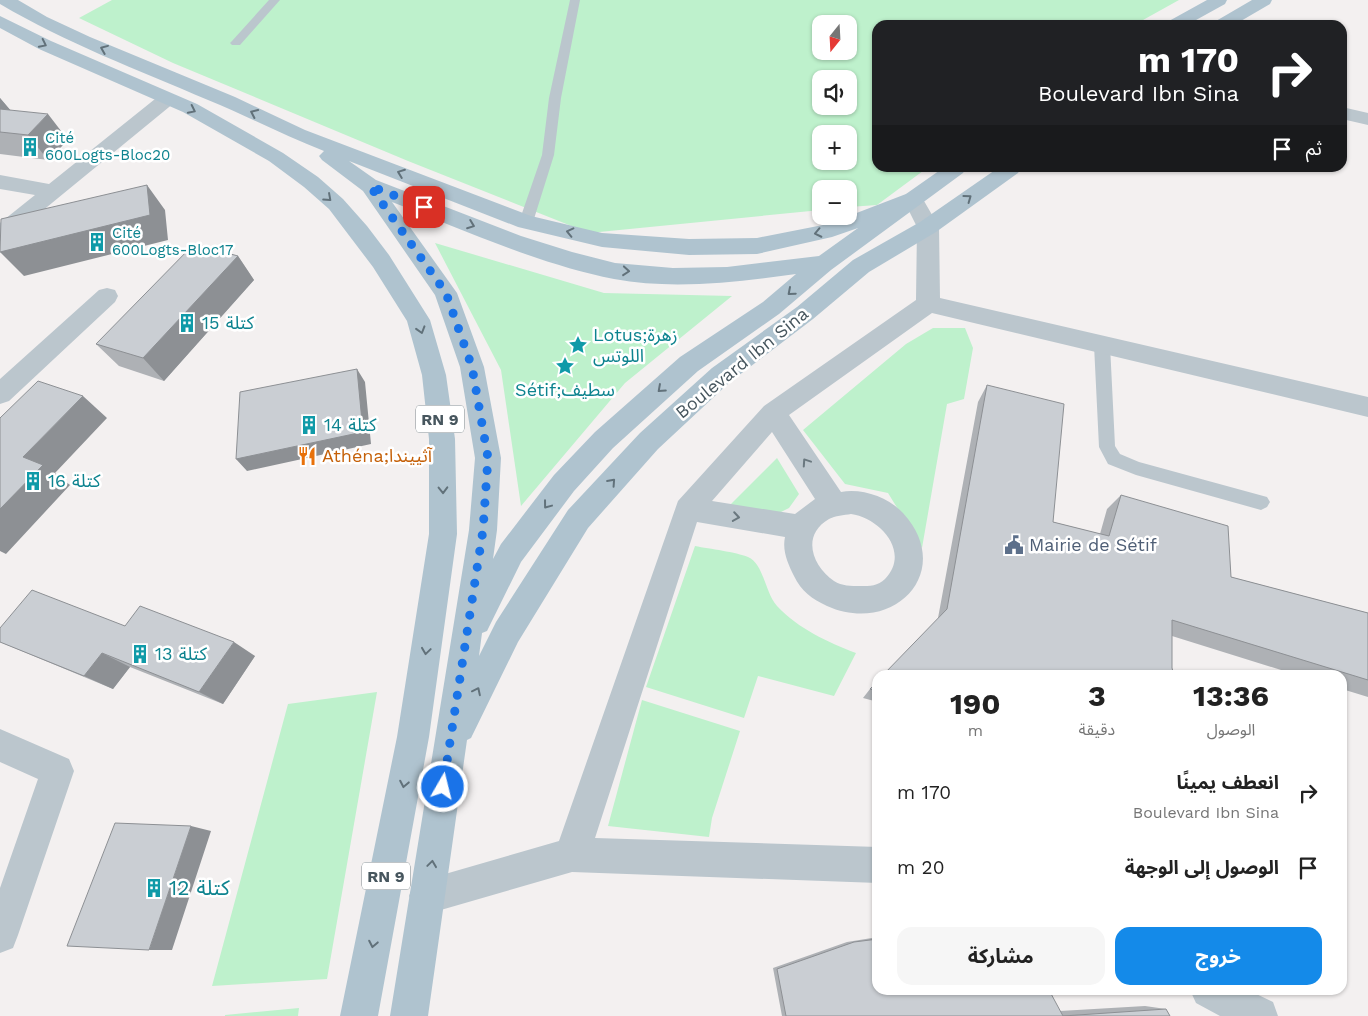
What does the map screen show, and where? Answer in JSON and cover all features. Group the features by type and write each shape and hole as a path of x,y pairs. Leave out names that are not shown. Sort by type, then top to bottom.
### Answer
{"main road":[{"path":"6,0 41,21 84,41 219,98 298,134 526,222 602,240 690,247 757,246 832,230 913,198"},
{"path":"1184,20 1219,0"},
{"path":"1230,20 1264,0"},
{"path":"0,21 44,45 198,113 276,157"},
{"path":"298,134 370,186"},
{"name":"Boulevard Ibn Sina","path":"276,157 370,186 513,241 568,259 615,270 673,276 727,275 823,264 891,242 928,227"},
{"name":"RN 9","path":"276,157 311,182 336,204 381,261 418,320 434,375 442,439 443,534 413,736 359,1016"},
{"name":"Boulevard Ibn Sina","path":"413,736 465,643 511,553 564,483 604,440 689,364 771,308 823,264 950,172"},
{"path":"928,227 1005,172"},
{"name":"RN 9","path":"370,186 446,293 472,367 488,458 483,530 448,751 410,1016"},
{"name":"Boulevard Ibn Sina","path":"448,751 506,632 578,519 642,448 721,375 805,313 861,266 928,227"}],"street":[{"path":"0,234 167,98"},
{"path":"1347,114 1368,119"},
{"path":"0,182 53,191"},
{"path":"913,198 928,227 928,304"},
{"path":"0,394 107,296"},
{"path":"572,855 688,509 773,412 928,304 1368,407"},
{"path":"773,412 833,503"},
{"path":"851,502 869,505 886,514 899,528 908,543 910,560 906,576 895,589 879,598 860,602 840,598 822,590 808,576 800,560 797,544 801,528 809,516 820,508 833,503 851,502"},
{"path":"688,509 801,528"},
{"path":"0,745 57,771 0,935"},
{"path":"427,896 572,855 872,865"},
{"path":"1218,995 1259,1016"}],"lane":[{"path":"236,43 275,0"},
{"path":"526,222 548,155 555,98 575,0"},
{"path":"1102,345 1106,447 1114,459 1136,468 1261,502"}],"green space":[{"path":"112,0 1179,0 1143,20 872,20 872,172 922,172 877,205 857,206 857,180 812,180 812,211 589,233 408,161 173,63 79,18"},
{"path":"435,243 604,293 732,296 625,383 521,506 501,370"},
{"path":"933,328 965,328 973,348 964,399 947,404 922,548 888,493 845,484 803,430 906,344"},
{"path":"777,458 799,494 789,508 775,515 727,508"},
{"path":"695,546 748,557 758,566 777,606 795,622 814,634 856,653 834,696 758,676 744,718 646,687"},
{"path":"377,692 327,979 212,986 288,704"},
{"path":"642,700 740,731 712,818 709,837 608,826"},
{"path":"299,1008 298,1016 225,1016 225,1015"}],"building":[{"path":"0,109 48,114 28,135 0,132"},
{"path":"147,185 150,215 0,252 1,219"},
{"path":"194,244 238,256 143,358 96,344"},
{"name":"كتلة 14","path":"357,369 363,432 236,459 240,392"},
{"path":"38,381 83,396 23,457 43,465 0,509 0,418"},
{"name":"Mairie de Sétif","path":"987,385 1064,404 1053,522 1109,536 1121,495 1228,526 1231,577 1368,613 1368,680 1347,674 1347,670 1335,670 1172,620 1173,670 888,670 947,609"},
{"name":"كتلة 13","path":"32,590 125,626 140,606 234,642 199,692 102,653 84,676 0,642 0,628"},
{"name":"كتلة 12","path":"115,823 191,826 149,950 67,946"},
{"path":"872,940 872,995 1052,995 1063,1016 786,1016 777,969 854,942"},
{"path":"1166,1009 1170,1016 1063,1016"}],"place":[{"name":"Cité 600Logts-Bloc20","path":"30,147"},
{"name":"Cité 600Logts-Bloc17","path":"97,242"},
{"name":"كتلة 15","path":"187,323"},
{"name":"Lotus;زهرة اللوتس","path":"578,345"},
{"name":"Sétif;سطيف","path":"565,366"},
{"name":"كتلة 14","path":"309,425"},
{"name":"Athéna;آثييندا","path":"307,456"},
{"name":"كتلة 16","path":"33,481"},
{"name":"Mairie de Sétif","path":"1014,545"},
{"name":"كتلة 13","path":"140,654"},
{"name":"كتلة 12","path":"154,888"}],"route":[{"path":"424,207 370,186 446,293 472,367 488,458 483,530 443,787"}]}
